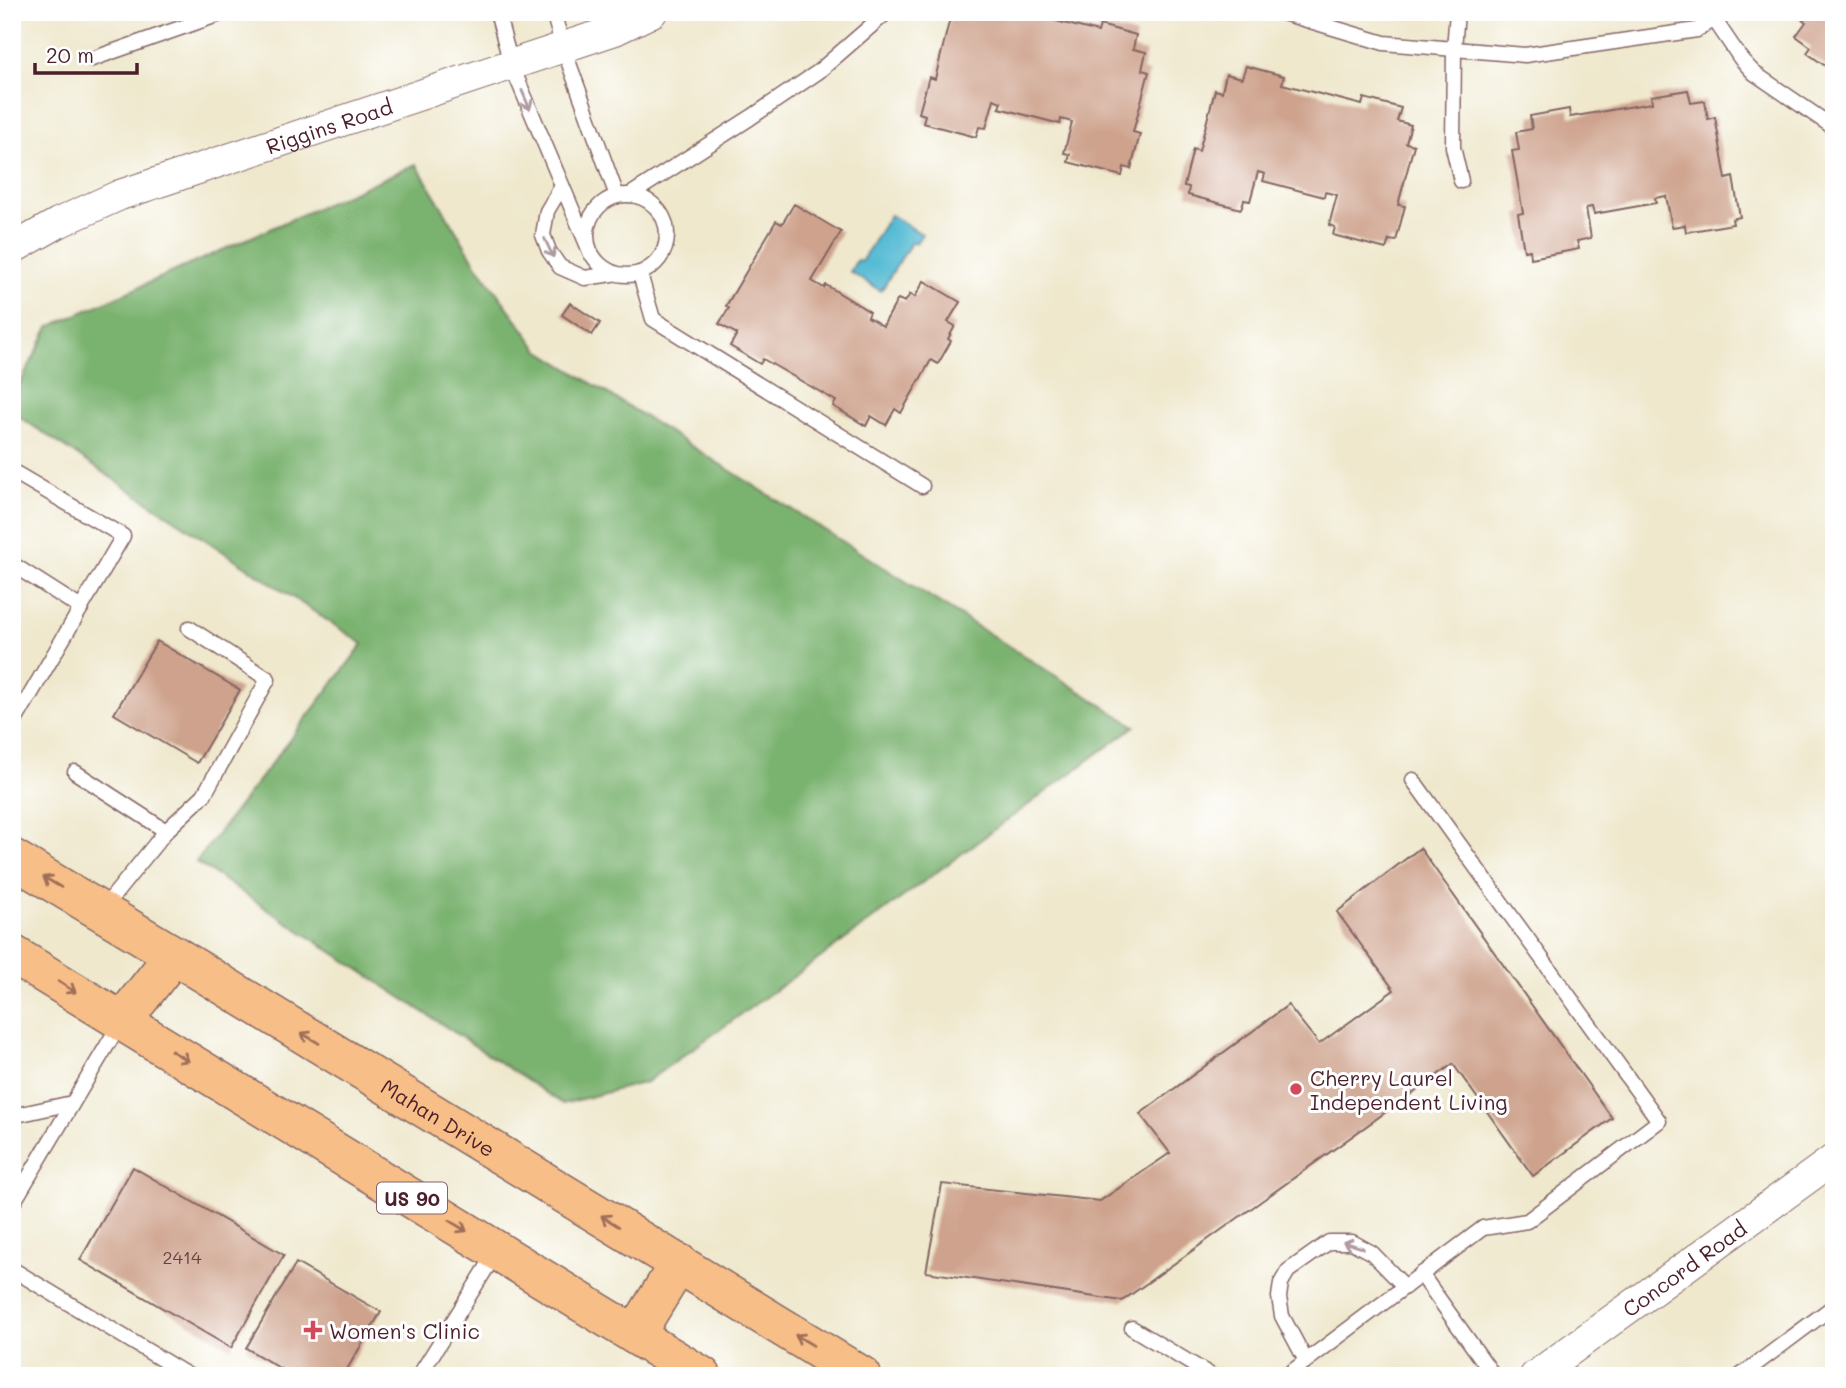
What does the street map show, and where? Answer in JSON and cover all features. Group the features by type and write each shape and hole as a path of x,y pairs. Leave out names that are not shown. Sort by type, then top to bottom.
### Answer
{"main road":[{"name":"Mahan Drive","path":"12,858 862,1376"},
{"name":"US 90","path":"12,954 702,1376"},
{"path":"122,1021 174,955"},
{"path":"635,1335 679,1263"}],"street":[{"name":"Riggins Road","path":"12,249 58,223 120,195 615,30 652,12"},
{"name":"Concord Road","path":"1535,1376 1834,1159"}],"lane":[{"path":"92,59 226,12"},
{"path":"497,12 512,64 591,254 600,266 612,274"},
{"path":"553,12 563,47 624,195"},
{"path":"591,254 586,240 587,226 592,213 602,203 624,195 750,118 818,72 887,12"},
{"path":"1280,12 1384,43 1525,55 1697,30 1720,16 1741,59 1754,73 1830,125"},
{"path":"1457,12 1453,147 1461,181"},
{"path":"562,186 547,211 543,234 559,267 585,278 640,274 662,256 667,243 664,219 656,207 644,198 624,195"},
{"path":"640,274 653,319 922,486"},
{"path":"12,471 123,536 12,726"},
{"path":"12,564 81,608"},
{"path":"101,912 166,831 204,796 268,679 189,628"},
{"path":"75,772 166,831"},
{"path":"1286,1376 1482,1228 1527,1221 1658,1121 1413,780"},
{"path":"12,1205 122,1021"},
{"path":"15,1113 72,1103"},
{"path":"1306,1361 1282,1316 1279,1297 1281,1283 1288,1271 1329,1242 1352,1242 1371,1253 1405,1287"},
{"path":"419,1376 498,1250"},
{"path":"12,1269 189,1376"},
{"path":"1421,1274 1494,1376"},
{"path":"1740,1376 1834,1306"},
{"path":"1132,1328 1212,1376"}],"green space":[{"path":"416,164 476,264 539,350 1135,726 820,958 646,1082 563,1104 196,862 363,644 12,412 12,400 49,327"}],"water":[{"path":"890,215 922,234 916,243 912,241 881,291 850,272 857,260 861,262"}],"building":[{"path":"959,12 1022,12 1098,32 1100,25 1136,35 1133,49 1146,52 1142,70 1149,72 1133,132 1140,134 1131,169 1124,167 1122,176 1068,162 1070,154 1064,153 1072,122 1061,119 1060,124 999,108 1001,102 994,99 986,128 979,127 976,137 923,123 925,115 919,113 929,77 935,79 950,18 957,19"},
{"path":"1797,12 1834,12 1834,72 1807,53 1811,47 1796,36 1806,22 1795,15"},
{"path":"1246,66 1284,76 1282,84 1362,105 1364,98 1401,108 1397,121 1411,125 1406,143 1414,145 1398,205 1405,206 1396,241 1389,240 1386,249 1333,235 1335,227 1329,225 1337,195 1325,192 1324,197 1263,181 1265,174 1258,172 1250,201 1244,200 1241,209 1188,195 1189,187 1184,186 1193,149 1199,151 1215,90 1222,92 1226,74 1242,78"},
{"path":"1688,90 1691,103 1705,101 1708,119 1715,117 1726,179 1733,177 1740,217 1732,219 1733,224 1686,232 1685,225 1672,227 1666,196 1655,198 1656,203 1594,214 1592,207 1586,208 1591,238 1577,241 1579,249 1531,258 1530,250 1524,251 1518,214 1523,213 1512,151 1519,150 1516,132 1532,129 1530,116 1569,109 1570,117 1652,103 1651,96"},
{"path":"794,204 841,232 812,281 824,288 826,285 870,312 868,317 883,326 898,299 905,302 910,294 915,297 924,281 960,302 948,322 955,326 948,339 951,341 938,364 931,360 901,413 895,409 886,425 871,416 866,426 833,406 836,401 763,359 760,364 730,346 737,334 719,324 729,308 726,306 776,221 782,224"},
{"path":"570,303 600,323 592,335 562,315"},
{"path":"157,641 240,690 197,763 114,714"},
{"name":"Cherry Laurel Independent Living","path":"1420,848 1612,1118 1533,1176 1453,1064 1122,1301 926,1272 942,1184 1100,1201 1170,1153 1140,1114 1288,1005 1319,1044 1394,990 1337,912"},
{"path":"133,1167 284,1255 231,1348 80,1260"},
{"name":"Women's Clinic","path":"296,1263 381,1312 343,1376 293,1376 246,1348"}],"place":[{"name":"Cherry Laurel Independent Living","path":"1296,1089"},
{"name":"Women's Clinic","path":"313,1330"}]}
